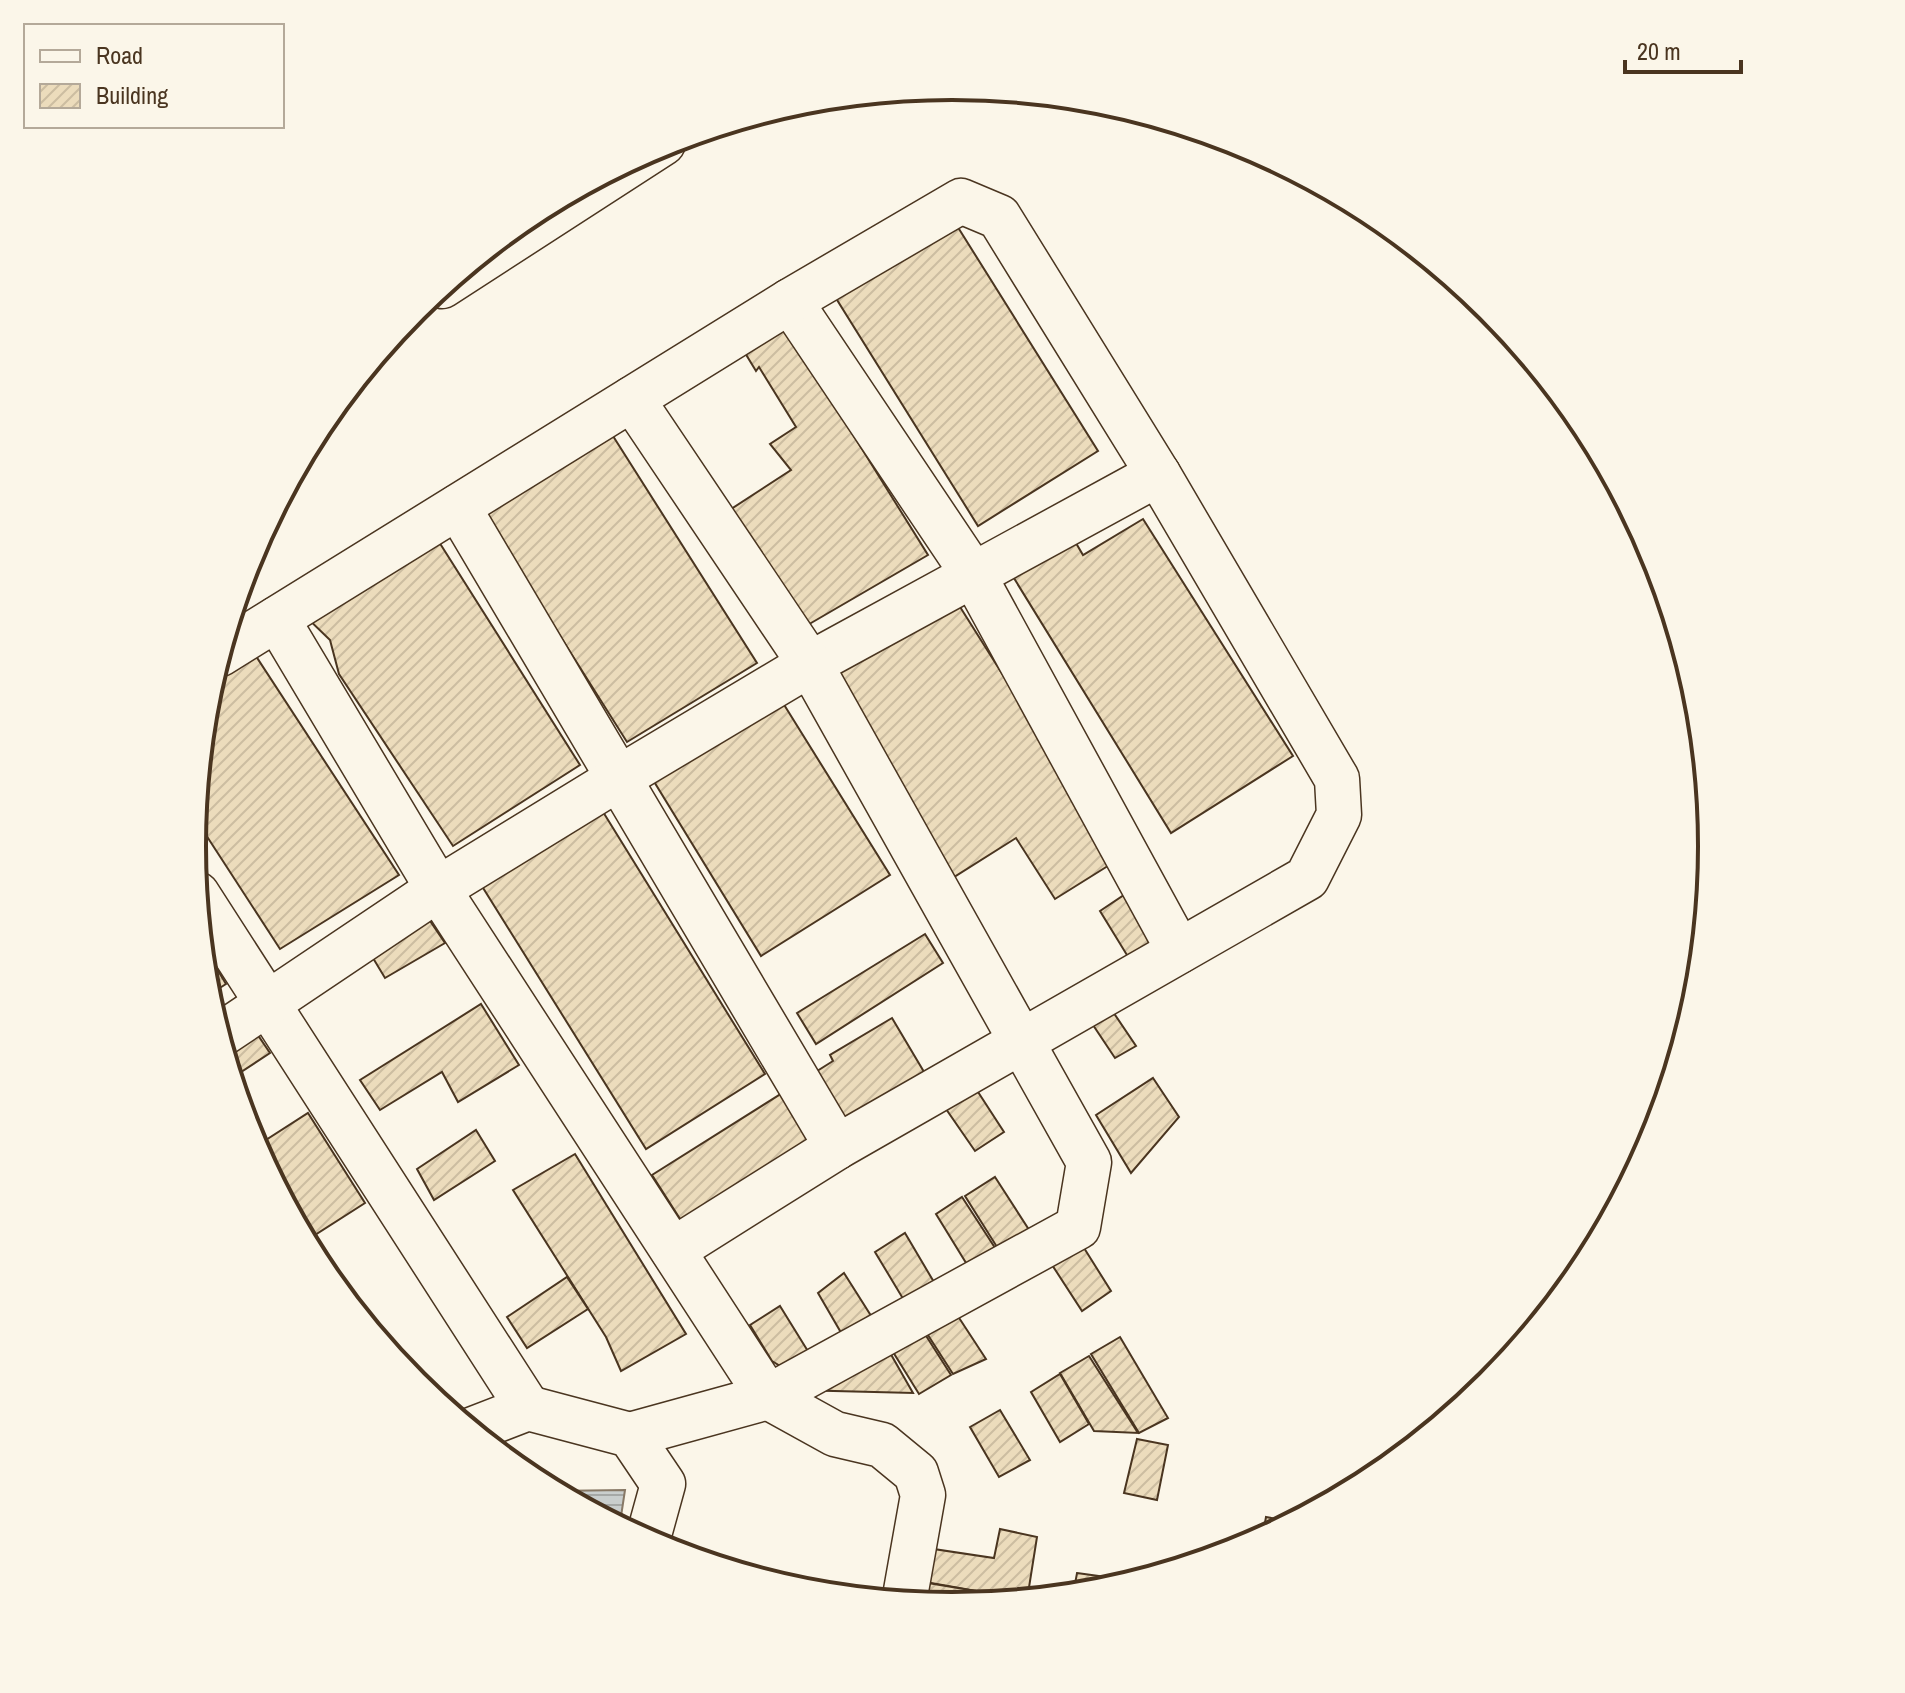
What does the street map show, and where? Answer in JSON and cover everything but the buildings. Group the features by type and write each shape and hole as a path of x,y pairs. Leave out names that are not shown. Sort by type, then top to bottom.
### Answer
{"main road":[{"path":"233,646 790,301 961,201 999,217 1158,474 1337,779 1339,815 1307,878 837,1147 673,1250"},
{"path":"790,301 973,574 1179,951"},
{"path":"482,1426 528,1408 630,1435 768,1397 1078,1227 1089,1162 810,664 632,399"},
{"path":"229,1030 438,889 619,778 810,664 1158,474"},
{"path":"458,507 837,1147"},
{"path":"277,619 438,889 768,1397 835,1434 882,1445 916,1473 923,1495 906,1591"},
{"path":"209,913 528,1408"},
{"path":"630,1435 663,1484 651,1529"}],"shaded area":[{"path":"625,1490 621,1516 579,1493 575,1491"}]}
